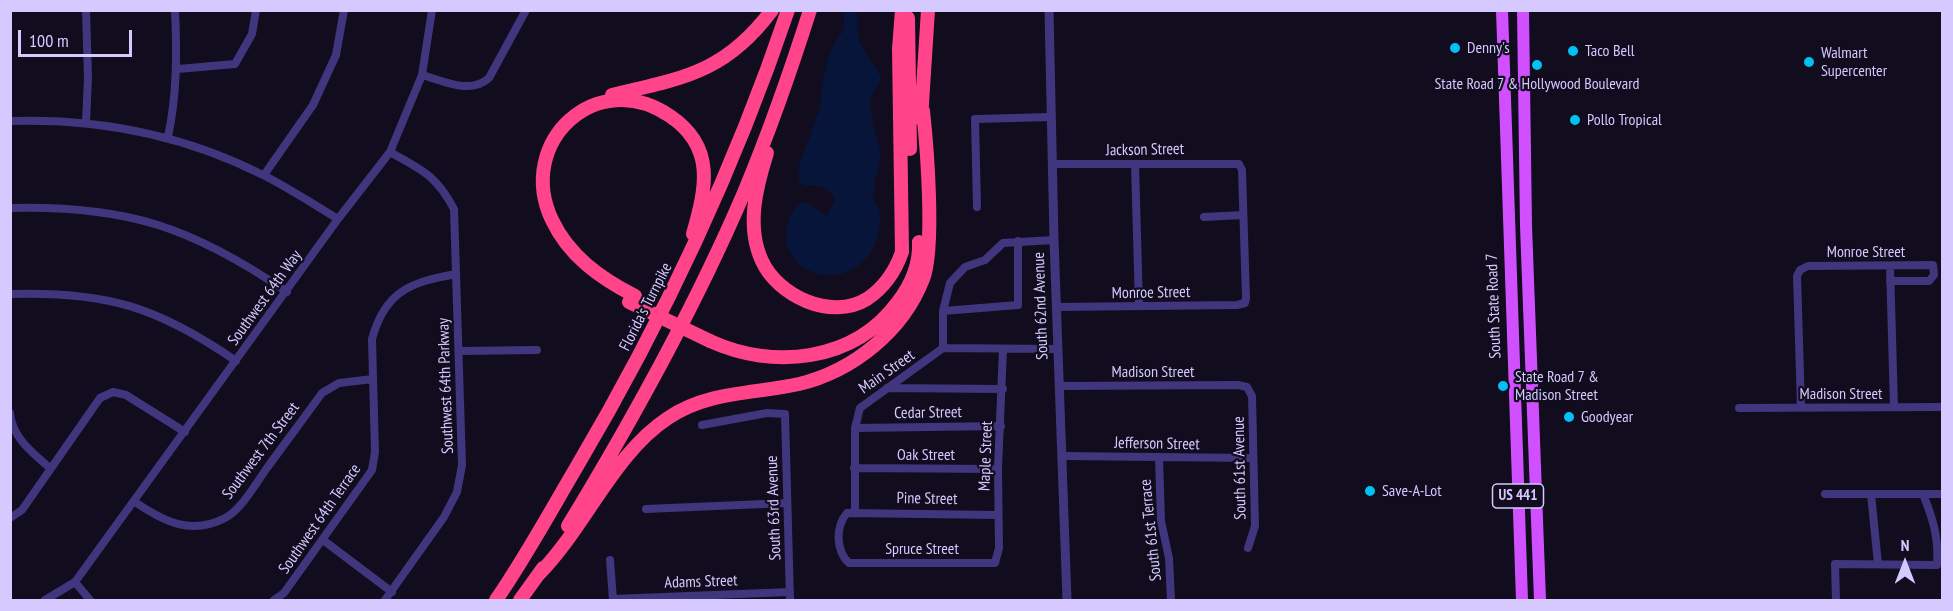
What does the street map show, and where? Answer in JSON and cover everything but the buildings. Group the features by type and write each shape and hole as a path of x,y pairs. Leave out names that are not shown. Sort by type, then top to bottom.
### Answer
{"highway":[{"path":"772,10 739,48 715,64 682,79 586,102 568,114 547,140 540,158 537,178 543,216 551,234 583,274 746,356 780,359 807,356 844,345 869,331 890,312 909,285 920,254 918,146 928,10"},
{"name":"Florida's Turnpike","path":"496,600 626,382 682,274 725,180 788,10"},
{"path":"520,600 596,481 693,302 742,195 794,59 810,10"},
{"path":"712,338 756,350 791,351 816,347 868,321 887,306 900,287 911,252 910,55 904,10"},
{"path":"794,59 781,115 755,199 756,243 762,261 772,279 789,294 808,302 846,306 865,300 883,286 895,271 902,252 899,50 904,10"},
{"path":"632,299 586,266 561,236 545,201 543,173 551,143 564,125 590,106 620,99 650,104 680,123 694,139 703,159 705,182 682,274"},
{"path":"538,575 562,551 630,454 668,418 706,400 798,384 822,377 848,365 872,348 890,330 923,278 928,257 927,147 922,111"}],"main road":[{"name":"South State Road 7","path":"1502,10 1522,600"},
{"name":"US 441","path":"1523,10 1526,226 1540,600"},
{"path":"1515,424 1534,460"},
{"path":"1516,441 1534,460"}],"street":[{"path":"86,10 88,78 86,122"},
{"path":"168,137 176,101 178,69 175,10"},
{"path":"178,69 235,64 252,34 256,10"},
{"path":"264,175 313,105 336,55 344,10"},
{"name":"Southwest 64th Way","path":"75,582 338,219 390,152 422,75 432,10"},
{"path":"422,75 468,87 480,86 489,78 526,10"},
{"name":"South 62nd Avenue","path":"1049,10 1054,240 1067,600"},
{"path":"977,207 975,119 1051,117"},
{"path":"10,121 86,122 168,137 213,152 264,175 338,219"},
{"name":"Southwest 64th Parkway","path":"386,600 444,517 457,492 463,436 454,209 443,187 431,176 390,152"},
{"name":"Jackson Street","path":"1052,164 1239,164 1242,170 1243,215"},
{"path":"1135,164 1139,306"},
{"path":"10,208 61,207 151,221 184,233 244,263 287,292"},
{"path":"1204,217 1243,215"},
{"name":"Monroe Street","path":"1057,307 1245,303 1243,215"},
{"path":"1054,240 1003,243 985,260 965,267 950,283 943,311 943,348 1058,349"},
{"path":"943,311 1018,305 1018,241"},
{"name":"Monroe Street","path":"1801,407 1797,276 1800,270 1808,266 1933,265 1934,275 1929,281 1890,281"},
{"path":"1890,266 1894,407"},
{"name":"Southwest 64th Terrace","path":"274,600 284,593 372,470 375,452 372,339 377,321 386,306 401,290 422,280 456,274"},
{"path":"10,294 53,292 126,304 172,321 236,362"},
{"name":"Main Street","path":"855,511 855,428 860,408 943,348"},
{"name":"Maple Street","path":"995,563 999,548 998,469 1003,349"},
{"path":"460,351 537,350"},
{"name":"Southwest 7th Street","path":"135,502 165,522 204,525 227,518 246,498 322,393 339,383 373,379"},
{"name":"Madison Street","path":"1059,386 1238,385 1247,387"},
{"name":"South 61st Avenue","path":"1247,387 1252,396 1255,526 1248,548"},
{"path":"886,388 1003,389"},
{"path":"10,518 22,510 100,398 113,393 126,395 185,432"},
{"name":"Madison Street","path":"1739,408 1942,407"},
{"path":"10,413 23,444 50,468"},
{"name":"South 63rd Avenue","path":"702,425 767,413 785,414 790,596"},
{"name":"Cedar Street","path":"855,428 1001,426"},
{"name":"Jefferson Street","path":"1062,456 1253,458"},
{"name":"South 61st Terrace","path":"1159,458 1161,521 1169,558 1171,600"},
{"name":"Oak Street","path":"854,468 998,469"},
{"path":"1824,494 1942,494"},
{"path":"1871,494 1878,564"},
{"path":"1836,600 1835,564 1937,565 1939,543 1936,528 1923,494"},
{"path":"646,509 787,503"},
{"name":"Pine Street","path":"855,511 998,515"},
{"name":"Spruce Street","path":"855,511 844,517 838,534 841,556 849,563 995,563"},
{"path":"323,540 392,592"},
{"path":"610,560 613,600"},
{"path":"45,600 75,582 90,600"},
{"name":"Adams Street","path":"613,600 790,596"}],"water":[{"path":"844,11 856,11 860,44 881,78 870,104 880,153 874,199 879,212 880,226 873,248 859,265 846,272 832,275 818,274 806,269 795,260 786,236 789,220 797,206 807,202 827,216 835,200 830,192 823,188 805,186 799,182 798,170 820,107 824,74 831,49 844,29"}],"place":[{"name":"Denny's","path":"1455,48"},
{"name":"Taco Bell","path":"1573,51"},
{"name":"Walmart Supercenter","path":"1809,62"},
{"name":"State Road 7 & Hollywood Boulevard","path":"1537,65"},
{"name":"Pollo Tropical","path":"1575,120"},
{"name":"State Road 7 & Madison Street","path":"1503,386"},
{"name":"Goodyear","path":"1569,417"},
{"name":"Save-A-Lot","path":"1370,491"}]}
